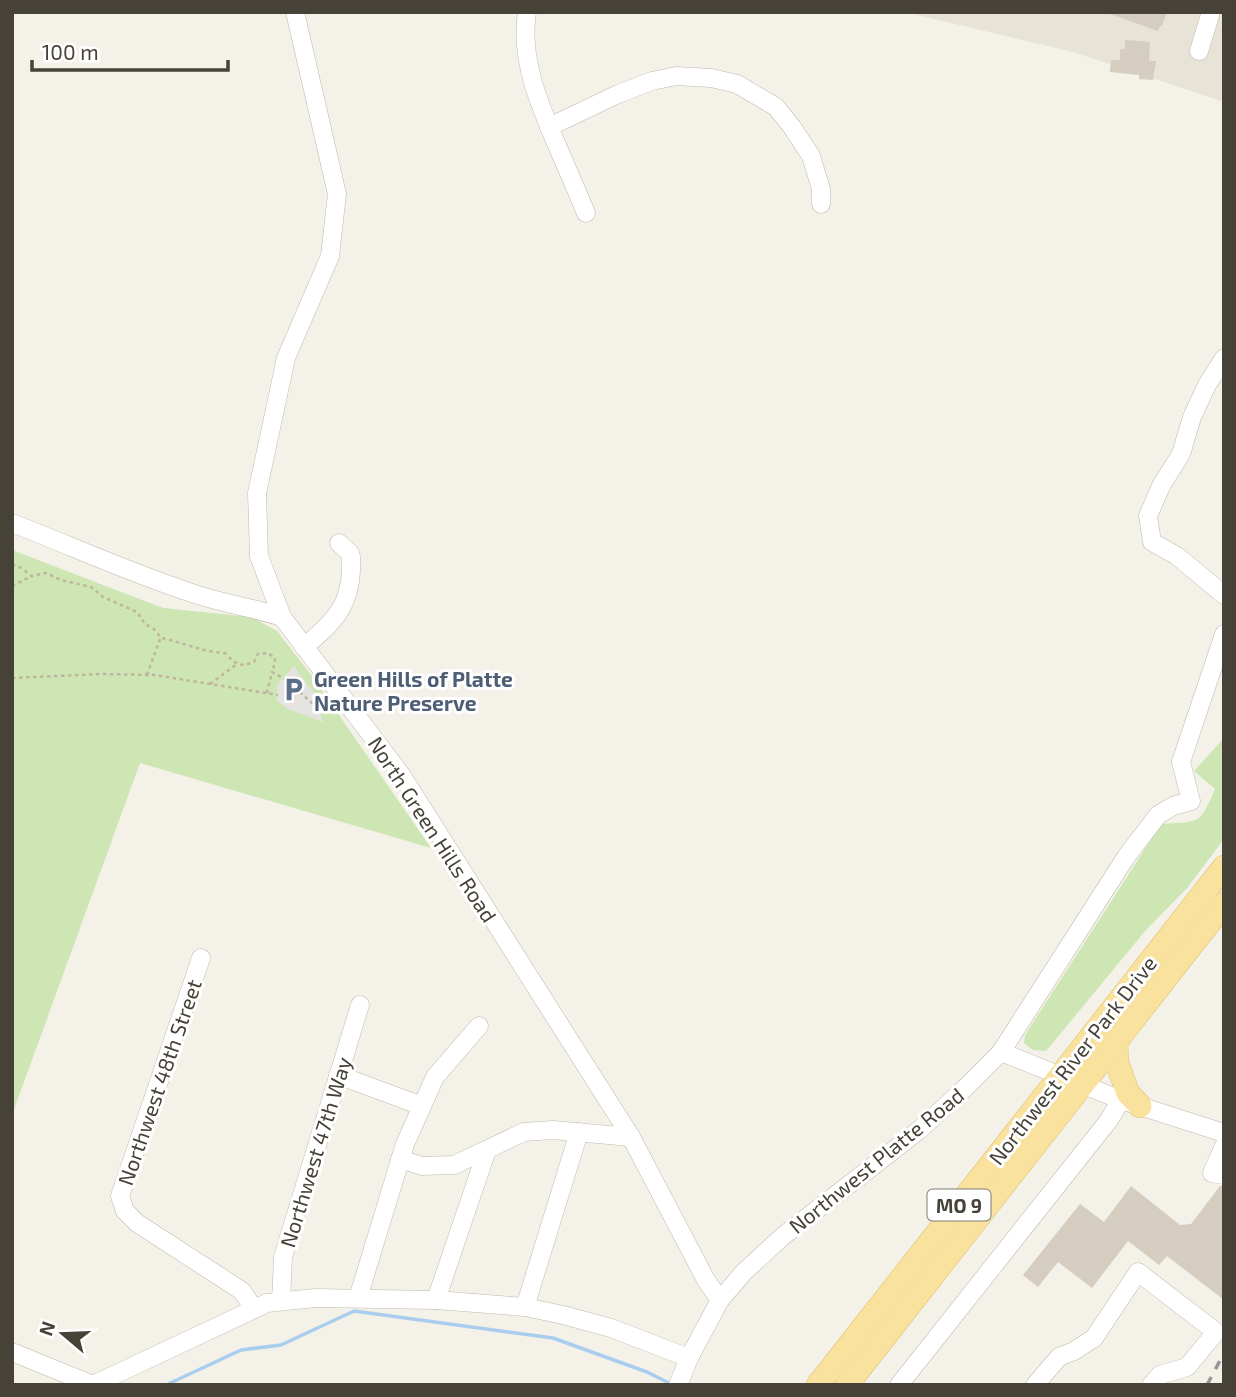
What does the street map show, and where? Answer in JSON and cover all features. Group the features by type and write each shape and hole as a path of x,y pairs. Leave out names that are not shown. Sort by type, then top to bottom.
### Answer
{"main road":[{"name":"Northwest River Park Drive","path":"847,1385 866,1342 1060,1075 1224,867"},
{"name":"Northwest River Park Drive","path":"819,1383 866,1342 1083,1084 1224,904"},
{"path":"1116,1042 1117,1063 1130,1103"}],"street":[{"name":"North Green Hills Road","path":"295,12 337,194 330,256 286,358 257,492 259,556 282,617 402,776 631,1138 706,1280 720,1300"},
{"path":"527,12 526,57 534,88 586,213"},
{"path":"1199,51 1211,12"},
{"path":"549,127 652,81 676,76 711,78 737,84 776,107 792,127 811,156 821,188 821,204"},
{"path":"1224,358 1192,417 1181,454 1161,486 1147,516 1152,542 1177,556 1224,595"},
{"path":"12,523 173,586 282,617"},
{"path":"304,647 338,615 350,588 351,557 340,543"},
{"name":"Northwest Platte Road","path":"684,1371 720,1300 761,1254 918,1131 1001,1052 1126,857 1158,815 1173,806 1191,801 1181,762 1224,634"},
{"name":"Northwest 48th Street","path":"201,958 120,1196 125,1211 137,1223 242,1291 254,1309"},
{"name":"Northwest 47th Way","path":"281,1301 284,1257 360,1005"},
{"path":"358,1298 405,1144 435,1077 479,1026"},
{"path":"1001,1052 1130,1103 1224,1133"},
{"path":"338,1075 422,1106"},
{"path":"899,1385 1109,1120 1130,1103"},
{"path":"400,1159 422,1166 454,1165 524,1132 553,1130 631,1138"},
{"path":"525,1307 579,1132"},
{"path":"1224,1146 1212,1172 1224,1175"},
{"path":"436,1300 487,1150"},
{"path":"1035,1385 1059,1357 1094,1338 1139,1272 1220,1333 1187,1367 1160,1374 1152,1385"},
{"path":"12,1352 93,1385 267,1303 316,1298 436,1300 525,1307 611,1328 684,1371"}],"path":[{"path":"12,565 32,576"},
{"path":"12,586 32,576 46,573 61,580 91,587 103,597 137,612 145,624 154,629 161,638 225,653 237,664 244,666 254,662 258,654 268,653 275,658 267,693"},
{"path":"147,675 161,638"},
{"path":"209,684 237,664"},
{"path":"273,672 320,709"},
{"path":"12,678 147,675 278,695"}],"shaded area":[{"path":"905,12 1224,12 1224,102 1073,52"},
{"name":"Green Hills of Platte Nature Preserve","path":"294,666 316,696 323,722 288,709 277,701 277,685"}],"green space":[{"path":"12,550 163,608 251,617 277,631 312,676 431,848 140,763 12,1115"},
{"path":"1224,738 1224,839 1187,888 1146,930 1046,1051 1033,1050 1024,1043 1025,1035 1161,824 1191,821 1201,816 1205,810 1215,789 1194,771"}],"building":[{"path":"1110,12 1167,12 1158,31"},
{"path":"1125,40 1150,42 1149,61 1156,61 1153,80 1139,79 1139,75 1110,72 1111,60 1120,60 1120,49 1125,49"},
{"path":"1131,1186 1180,1225 1191,1224 1220,1186 1224,1186 1224,1300 1167,1256 1159,1265 1128,1241 1092,1288 1058,1262 1038,1287 1023,1275 1080,1204 1104,1222"}],"waterway":[{"path":"166,1385 241,1350 281,1345 354,1311 553,1338 647,1372 673,1385"}],"railway":[{"path":"1207,1385 1224,1353"}],"place":[{"name":"Green Hills of Platte Nature Preserve","path":"294,690"}]}
